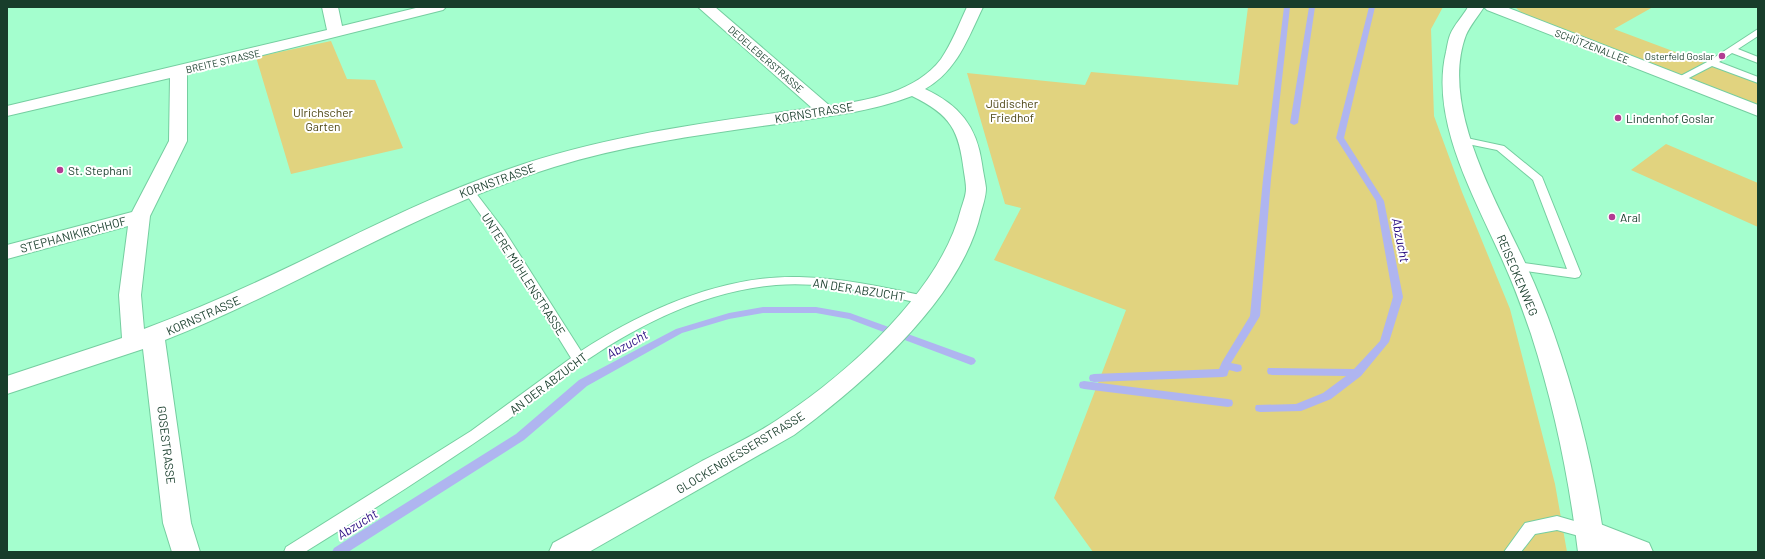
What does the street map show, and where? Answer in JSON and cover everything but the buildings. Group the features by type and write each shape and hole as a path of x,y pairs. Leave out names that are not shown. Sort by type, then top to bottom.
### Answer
{"street":[{"path":"330,7 335,33"},
{"name":"BREITE STRASSE","path":"7,111 179,71 438,7"},
{"name":"DEDELEBERSTRASSE","path":"706,7 826,111"},
{"name":"KORNSTRASSE","path":"7,385 143,340 270,286 468,190 518,172 570,156 626,143 884,101 914,90 927,81 946,63 975,7"},
{"name":"REISECKENWEG","path":"1476,7 1466,18 1453,53 1453,94 1462,140 1489,210 1516,266 1550,357 1579,473 1591,542"},
{"name":"SCHÜTZENALLEE","path":"1492,7 1758,112"},
{"name":"GOSESTRASSE","path":"179,71 178,142 140,216 130,295 143,340 177,523 186,552"},
{"name":"GLOCKENGIESSERSTRASSE","path":"563,552 785,428 814,408 890,340 925,300 944,274 968,227 976,194 977,178 973,157 959,120 947,108 914,90"},
{"name":"STEPHANIKIRCHHOF","path":"7,252 140,216"},
{"path":"1591,542 1639,552"}],"lane":[{"path":"1678,80 1712,63 1758,32"},
{"path":"1732,50 1758,60"},
{"path":"1712,63 1758,80"},
{"path":"1462,140 1500,148 1538,178 1575,274 1516,266"},
{"name":"UNTERE MÜHLENSTRASSE","path":"468,190 500,233 579,358"},
{"name":"AN DER ABZUCHT","path":"292,552 393,491 503,416 579,358 611,338 671,310 716,293 756,284 793,281 824,281 925,300"},
{"path":"1512,552 1530,528 1557,523 1591,542"}],"green space":[{"name":"Jüdischer Friedhof","path":"1248,7 1443,7 1431,29 1434,116 1462,192 1510,309 1555,484 1567,552 1093,552 1054,498 1126,310 994,260 1021,208 1005,204 967,73 1085,85 1091,72 1238,85"},
{"path":"1515,7 1653,7 1614,29 1758,83 1758,105 1522,13"},
{"name":"Ulrichscher Garten","path":"331,41 347,79 375,80 403,148 291,174 256,57"},
{"path":"1666,144 1758,183 1758,227 1631,170"}],"waterway":[{"path":"1225,365 1255,316 1267,179 1287,7"},
{"path":"1294,123 1312,7"},
{"name":"Abzucht","path":"1357,373 1384,342 1398,297 1380,201 1340,138 1372,7"},
{"name":"Abzucht","path":"338,552 520,437 583,383 679,331 729,316 763,310 816,310 850,316 971,361"},
{"path":"1094,378 1223,373 1225,365"},
{"path":"1225,365 1237,368"},
{"path":"1272,371 1357,373"},
{"name":"Abzucht","path":"1260,408 1297,408 1327,396 1357,373"},
{"name":"Abzucht","path":"1084,385 1228,403"}],"place":[{"name":"Osterfeld Goslar","path":"1722,56"},
{"name":"Lindenhof Goslar","path":"1618,118"},
{"name":"St. Stephani","path":"60,170"},
{"name":"Aral","path":"1612,217"}]}
